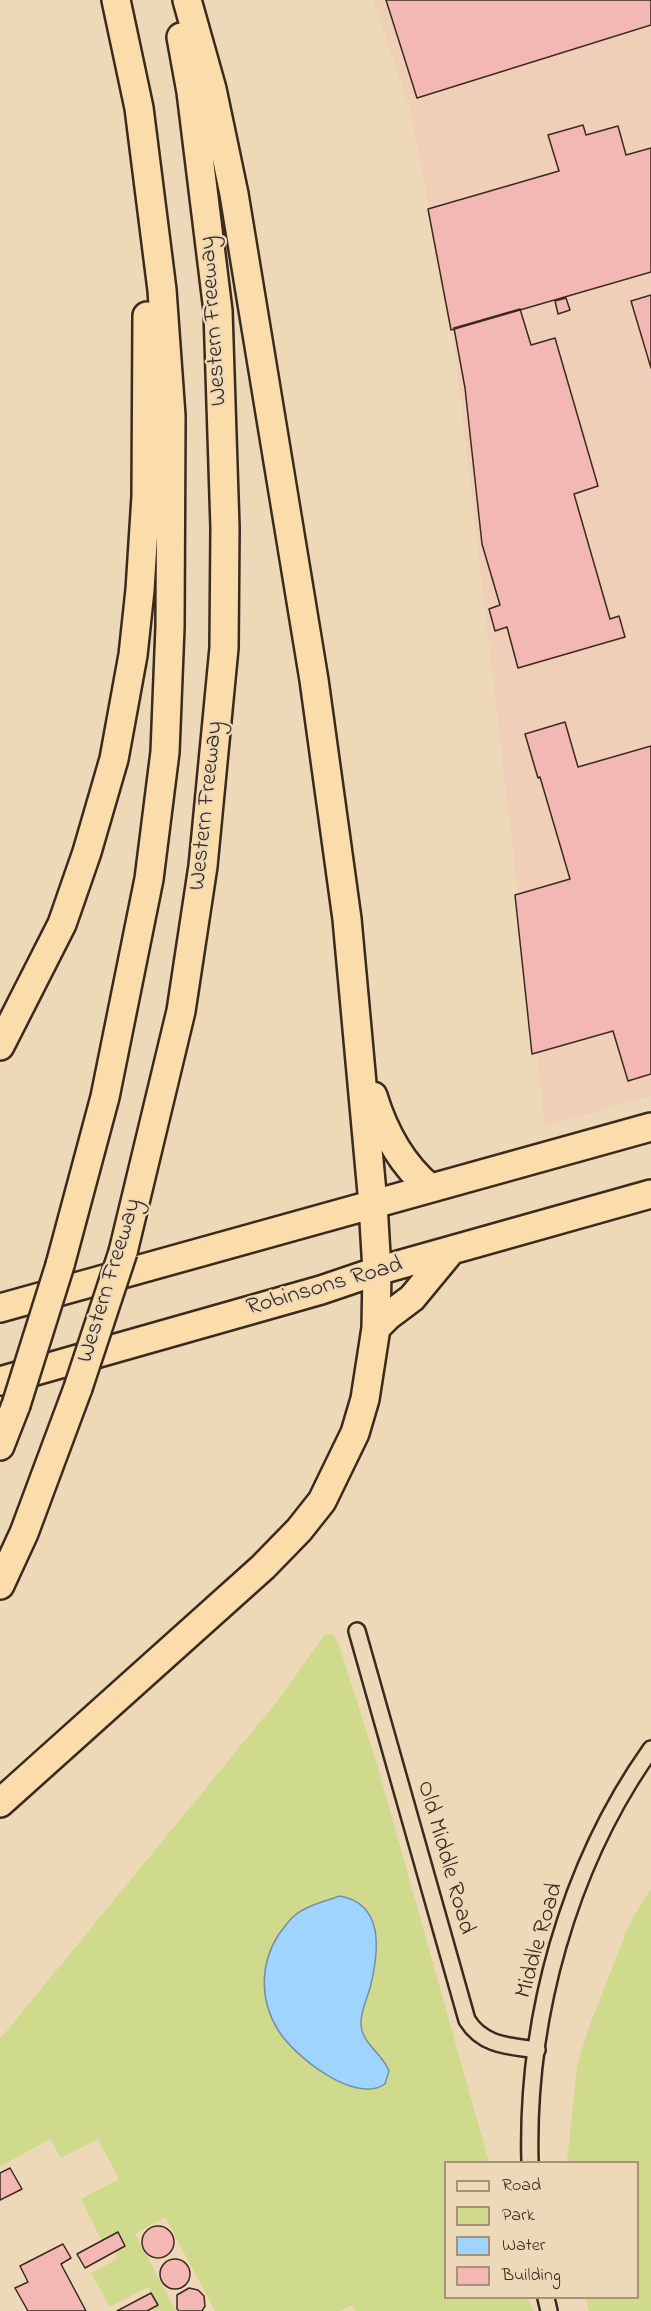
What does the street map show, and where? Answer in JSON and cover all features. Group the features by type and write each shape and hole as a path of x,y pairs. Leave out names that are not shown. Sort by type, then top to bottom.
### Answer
{"highway":[{"name":"Western Freeway","path":"0,1585 24,1533 78,1388 123,1252 181,1011 203,866 224,648 225,528 218,311 191,92 174,0"},
{"path":"0,1803 255,1575 299,1530 322,1501 355,1433 365,1399 376,1328 377,1271 374,1204 360,1042 347,919 315,691 234,194 212,89 187,0"},
{"name":"Western Freeway","path":"0,1446 16,1405 60,1265 108,1086 149,879 165,752 170,627 171,416 162,290 139,108 119,8"},
{"path":"0,1046 62,924 87,852 114,759 133,655 146,496 147,271 119,8"},
{"path":"360,1042 374,1099 393,1144 415,1175 430,1188"},
{"path":"0,1308 651,1126"},
{"name":"Robinsons Road","path":"0,1381 651,1194"},
{"path":"376,1328 412,1298 450,1251"}],"street":[{"name":"Old Middle Road","path":"357,1631 467,2020 482,2037 495,2043 537,2050"},
{"name":"Middle Road","path":"530,2161 530,2109 537,2050 551,1976 574,1900 606,1824 651,1749"}],"shaded area":[{"path":"373,0 651,0 651,1096 545,1126 452,326 410,109"}],"green space":[{"path":"325,1634 333,1635 338,1642 378,1768 489,2161 444,2161 444,2299 528,2299 534,2311 355,2311 352,2305 341,2311 215,2311 165,2217 135,2234 176,2311 147,2311 158,2305 148,2287 110,2307 91,2273 117,2259 114,2252 125,2246 118,2232 102,2241 81,2199 119,2179 98,2139 61,2158 50,2139 0,2167 0,2039 279,1699"},
{"path":"651,1888 651,2311 589,2311 586,2299 639,2299 639,2161 567,2161 577,2065 591,2022 629,1925"}],"water":[{"path":"340,1896 365,1908 375,1930 374,1971 361,2025 365,2038 389,2071 385,2084 372,2089 342,2083 326,2075 297,2052 278,2030 267,2006 265,1994 265,1969 279,1934 294,1916 304,1909"}],"building":[{"path":"386,0 651,0 651,25 417,98"},
{"path":"583,125 586,135 618,126 626,155 651,148 651,272 451,330 428,209 559,171 548,135"},
{"path":"651,295 651,368 631,301"},
{"path":"566,298 570,310 558,314 555,301"},
{"path":"520,309 531,345 555,338 598,486 574,494 610,619 619,616 625,637 518,668 507,627 495,631 489,609 500,605 482,544 465,388 454,328"},
{"path":"565,722 578,767 651,746 651,1074 628,1081 613,1031 532,1054 515,895 570,879 525,734"},
{"path":"10,2168 22,2189 0,2200 0,2173"},
{"path":"158,2226 169,2231 174,2242 169,2253 158,2258 147,2253 142,2242 147,2231"},
{"path":"118,2232 125,2246 85,2268 77,2254"},
{"path":"63,2244 71,2258 61,2264 86,2311 28,2311 15,2288 28,2282 20,2266"},
{"path":"175,2259 185,2264 190,2274 185,2284 175,2289 165,2284 160,2274 165,2264"},
{"path":"189,2288 198,2290 204,2296 205,2306 202,2311 179,2311 177,2309 177,2295"},
{"path":"151,2293 158,2305 147,2311 117,2311"}]}
